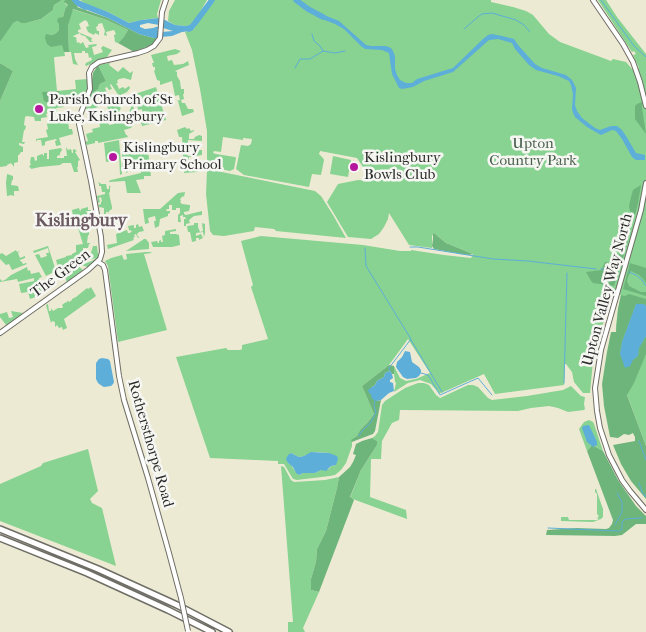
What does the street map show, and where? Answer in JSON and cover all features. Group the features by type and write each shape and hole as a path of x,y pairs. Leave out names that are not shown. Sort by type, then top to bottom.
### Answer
{"highway":[{"path":"0,529 98,569 230,632"},
{"path":"0,538 87,573 212,632"}],"street":[{"name":"The Green","path":"0,332 98,262 102,256 91,182 79,124 79,118 90,89 89,73 92,67 99,62 147,50 154,46 160,38 161,18 166,0"},
{"path":"592,0 623,44 632,62 646,104"},
{"name":"Upton Valley Way North","path":"646,184 641,210 601,350 595,388 599,421 609,455 626,486 646,510"},
{"name":"Rothersthorpe Road","path":"98,262 103,265 105,270 124,400 159,516 188,631"}],"green space":[{"path":"0,0 62,0 54,5 53,10 41,19 26,23 17,21 13,23 0,42"},
{"path":"65,0 65,4 68,5 61,18 59,30 55,34 50,35 63,45 65,56 54,58 57,91 76,89 75,80 88,79 86,98 81,103 65,104 64,107 56,108 57,114 54,114 55,117 67,114 69,129 72,129 73,134 59,138 61,145 56,146 56,139 45,142 45,145 42,146 41,140 36,142 36,139 48,137 47,124 50,122 49,117 52,114 50,112 46,114 47,117 41,118 41,121 35,121 34,117 27,116 25,117 24,125 26,126 22,142 25,142 24,144 19,143 23,147 23,152 18,155 18,162 14,163 14,167 11,163 0,167 0,101 13,71 0,63 0,42 12,23 17,21 26,23 41,19 53,10 54,5"},
{"path":"65,0 75,0 79,4 77,7 108,18 139,34 157,38 152,45 134,52 118,43 128,30 107,20 73,9 68,26 69,52 64,52 62,45 51,47 47,44 46,34 55,34 59,30 58,18 63,17 68,5 64,2"},
{"path":"80,0 161,0 157,14 158,18 129,23"},
{"path":"175,0 207,0 192,24 186,26 175,25 168,21 169,11"},
{"name":"Upton Country Park","path":"212,0 491,0 491,2 526,11 533,15 549,34 560,42 611,61 613,59 626,62 632,69 639,68 633,55 636,54 634,51 632,52 598,0 606,0 646,54 646,446 615,362 616,326 621,295 610,292 593,361 590,393 583,393 574,382 572,372 566,364 564,385 495,394 484,374 441,393 431,384 420,380 408,383 394,392 396,383 394,366 400,378 406,381 430,373 408,339 389,365 362,386 374,414 352,440 352,446 346,463 335,475 297,480 293,479 284,464 278,464 278,461 210,458 176,357 226,348 228,350 240,350 242,345 268,339 251,287 253,285 241,241 261,236 363,245 400,251 411,250 471,258 473,254 446,243 434,233 432,236 432,248 409,245 389,213 384,227 379,234 371,239 348,237 327,202 338,184 358,180 371,181 369,174 357,158 320,151 319,154 324,160 321,175 312,174 309,187 244,175 236,169 241,145 248,146 251,144 252,139 243,138 243,140 223,137 221,152 214,151 213,153 235,157 234,169 230,171 207,166 207,131 192,50 185,32 194,29","holes":["314,452 329,453 336,465 315,473 299,475 288,463 291,453 299,457"]},
{"path":"72,9 107,20 128,30 118,43 115,42 114,35 116,34 114,30 106,32 107,36 104,35 105,31 102,23 98,24 96,27 99,35 95,33 94,35 88,32 86,27 89,26 85,20 79,24 81,29 78,32 92,38 91,41 94,42 90,42 80,33 73,36 76,37 77,43 83,42 86,48 89,47 88,45 97,44 92,47 94,55 103,52 101,48 103,46 112,50 107,57 86,66 86,63 92,60 91,57 89,58 88,53 82,51 82,53 74,53 78,65 73,64 71,52 69,52 68,26"},
{"path":"175,49 181,51 167,56 168,61 172,60 174,65 183,64 188,61 189,65 175,71 180,81 181,89 184,89 182,103 185,103 188,109 193,109 194,112 182,116 178,101 176,101 180,100 179,95 175,96 172,81 160,85 160,81 157,80 154,71 155,67 153,67 152,63 154,63 151,55"},
{"path":"0,63 13,71 0,101"},
{"path":"110,63 109,65 118,72 123,67 130,73 133,71 131,80 119,79 116,84 119,89 123,87 125,89 129,86 130,88 119,96 111,84 112,89 105,88 110,100 107,102 105,95 100,96 99,92 92,94 94,99 89,101 90,104 97,102 98,107 87,111 86,108 90,94 106,81 98,65"},
{"path":"98,65 106,81 90,94 93,73"},
{"path":"156,87 166,120 142,126 139,116 146,114 146,111 138,110 135,94"},
{"path":"59,91 60,103 50,104 44,101 42,92"},
{"path":"642,102 646,134 635,119 635,106"},
{"path":"114,103 121,108 119,111 120,116 129,112 133,103 135,116 133,124 131,128 124,130 128,137 98,143 98,141 95,141 95,143 87,145 85,142 88,141 86,134 93,132 92,129 100,127 99,120 103,119 104,123 108,122 109,125 114,124 114,112 108,109 107,106"},
{"path":"185,127 191,131 194,130 189,134 189,139 194,139 199,135 202,136 202,141 188,140 188,146 202,143 202,147 188,147 188,156 193,156 198,150 202,150 202,155 189,157 188,162 192,163 189,163 189,169 199,169 197,172 184,173 182,137 179,137 177,130"},
{"path":"119,140 122,174 120,175 119,155 117,154 117,160 106,162 104,143"},
{"path":"147,144 150,166 144,166 144,169 150,169 151,176 144,176 144,179 136,180 141,193 127,193 125,181 109,182 141,173 141,168 138,168 136,171 134,166 128,168 126,173 126,171 123,171 122,163 127,163 127,160 132,160 132,158 124,158 122,160 122,154 125,155 129,147"},
{"path":"66,147 68,150 71,149 72,153 74,149 77,151 75,152 80,160 77,167 78,172 74,172 71,163 31,169 29,167 31,157 34,157 35,161 37,156 42,154 44,156 44,153 47,153 47,159 49,159 49,150 61,148 60,155 57,158 64,158 64,156 67,156"},
{"path":"333,156 351,160 348,177 330,174"},
{"path":"207,170 315,191 321,196 346,238 255,227 254,231 224,236 213,235 210,231 206,194"},
{"path":"7,174 13,176 11,185 18,186 19,191 14,191 14,196 7,196"},
{"path":"98,182 106,184 107,189 111,186 109,193 112,209 108,214 106,212 104,214 104,208 98,205 102,201 101,197 98,203 97,196 105,194 105,192 102,192"},
{"path":"641,185 635,215 630,211 629,206 633,190"},
{"path":"185,192 180,202 190,205 190,207 189,211 184,212 184,214 202,211 202,215 194,216 189,220 190,223 184,226 184,219 186,219 183,215 180,216 181,222 178,222 180,208 172,210 172,205 169,205 169,209 166,211 170,211 170,213 168,216 160,219 159,226 155,228 155,216 148,218 149,223 145,224 143,209 160,209 178,193"},
{"path":"88,207 88,210 91,211 86,211 89,215 83,218 84,225 91,226 86,228 87,232 89,231 87,243 91,243 88,248 83,248 83,259 78,259 79,264 75,260 58,267 56,260 72,255 76,252 76,245 83,244 77,217 73,216 72,210 79,208 80,211"},
{"path":"194,223 198,223 200,232 203,231 202,223 205,224 205,233 204,237 203,232 196,233 196,236 201,234 203,238 199,240 199,238 196,238 196,241 192,242 187,226 194,225"},
{"path":"138,224 139,227 142,226 144,231 137,234 139,238 136,234 133,238 134,240 108,249 107,245 117,243 116,234 127,230 130,233 132,231 129,230 128,226 134,225 134,228 136,228"},
{"path":"176,229 176,231 170,232 170,234 179,235 180,245 153,247 151,242 157,241 159,243 161,240 163,242 162,236 165,235 165,231"},
{"path":"434,233 446,243 473,254 461,254 434,249 432,246"},
{"path":"144,239 149,243 149,249 126,251"},
{"path":"628,241 614,286 593,283 586,272 601,270 605,262 614,266 622,244"},
{"path":"48,246 56,271 46,276 35,255 39,254 41,258 47,256 46,253 49,253 48,248 34,253 33,251"},
{"path":"93,246 97,246 98,254 100,254 98,259 88,267 80,265 96,258 84,261 85,254 91,253"},
{"path":"16,250 17,252 20,251 18,253 20,258 25,256 20,261 23,264 27,264 12,270 9,264 6,265 0,259 0,254 2,253 6,256"},
{"path":"152,253 144,254 167,330 118,342 108,266 105,261 122,255 124,260 127,259 126,254"},
{"path":"630,263 646,268 646,283 639,275 631,271 627,281 629,286 641,292 646,292 646,296 623,289"},
{"path":"77,265 83,270 67,282 62,271"},
{"path":"27,267 31,274 39,272 42,277 39,278 41,282 37,284 38,286 41,285 43,293 35,293 36,297 30,299 28,292 21,293 19,284 34,281 34,278 18,282 17,279 0,282 0,279 2,281 5,280"},
{"path":"91,287 96,296 64,319 67,328 63,330 62,327 59,328 57,325 55,327 55,322 52,321 51,323 46,305 48,304 49,311 51,311 51,308 53,311 62,308 62,305 67,303 67,301 69,302"},
{"path":"629,294 646,299 646,306 644,304 636,304 622,342 620,354 633,360 638,356 639,348 646,336 646,354 627,395 646,446 646,499 631,481 613,445 635,441 635,437 633,433 629,435 624,434 618,438 610,437 602,384 611,332 616,332 621,295"},
{"path":"11,311 23,313 6,325 0,314 7,312 9,318 13,317"},
{"path":"389,365 394,366 394,374 390,371 385,373 384,377 372,387 371,394 377,401 381,400 375,431 373,434 352,442 351,440 357,436 374,414 362,386"},
{"path":"418,383 429,385 440,398 468,385 473,385 478,387 492,400 563,390 571,386 581,396 585,397 585,409 568,412 549,406 518,411 400,410 399,420 392,423 382,441 381,459 371,459 370,497 406,510 407,519 350,498 361,470 377,445 377,441 372,438 378,432 382,405 405,388"},
{"path":"589,420 594,424 603,451 592,445 587,451 579,429 584,422"},
{"path":"372,438 377,441 377,445 361,470 350,497 354,500 319,592 311,590 311,579 316,562 317,549 326,531 339,477 353,462 356,455 353,454 356,444"},
{"path":"592,445 603,451 618,480 636,506 646,516 646,524 636,524 622,535 615,536 546,535 547,530 576,528 606,529 612,524 613,520 587,451"},
{"path":"88,449 98,491 90,499 92,503 102,508 116,566 0,521 0,484 41,466 43,463"},
{"path":"281,466 284,467 294,482 339,477 326,531 317,549 316,562 311,579 311,590 319,592 303,628 305,632 288,632 288,622 293,622"},
{"path":"596,489 603,509 603,517 601,519 593,522 561,521 561,517 568,517 569,520 599,519 597,518 599,516 597,514 597,494"}],"water":[{"path":"80,1 129,23 159,18 159,25 148,23 140,25 140,27 145,29 159,26 157,30 159,31 158,38 139,34 108,18 77,6"},
{"path":"319,13 339,21 366,45 391,48 395,56 397,75 400,80 406,83 412,83 417,79 453,68 488,35 492,34 514,39 535,64 566,75 572,80 576,88 575,105 582,118 600,130 617,126 622,130 636,153 645,155 645,160 636,160 632,157 616,131 612,130 601,135 575,117 572,109 573,94 569,81 536,70 529,65 512,43 498,39 489,40 453,72 424,81 413,87 402,89 399,88 392,74 389,53 382,50 365,49 344,29 317,17"},
{"path":"163,19 175,25 186,26 192,24 195,27 190,31 161,37 162,32 173,31 163,28"},
{"path":"636,304 644,304 646,306 646,336 639,348 638,356 630,366 625,368 620,354 622,342"},
{"path":"405,351 410,352 412,362 421,370 421,373 416,378 407,379 403,377 396,367 397,362"},
{"path":"102,358 110,361 114,382 111,386 104,387 96,379 96,363"},
{"path":"390,371 393,378 390,382 393,383 394,391 381,400 372,399 368,390 384,377 385,373"},
{"path":"589,425 597,442 597,445 593,447 587,442 582,428"},
{"path":"311,452 329,453 337,456 336,465 331,466 326,471 321,470 315,473 299,475 286,459 291,453 299,457"}],"waterway":[{"path":"75,0 85,7"},
{"path":"189,29 212,0"},
{"path":"296,0 323,17"},
{"path":"601,0 634,46 646,57"},
{"path":"464,29 482,14 492,13 516,20 530,32"},
{"path":"312,34 314,41 323,51"},
{"path":"295,68 300,59 310,59 323,51 335,53 345,51"},
{"path":"410,247 493,259 596,269"},
{"path":"365,248 366,266 411,339 389,368 390,371"},
{"path":"601,269 617,270"},
{"path":"629,272 636,275 646,286"},
{"path":"564,383 567,273"},
{"path":"411,340 442,392"},
{"path":"421,373 428,375 440,395 478,378 492,395"},
{"path":"359,436 371,422 376,412 375,400"},
{"path":"639,441 646,460"},
{"path":"639,483 646,497"},
{"path":"615,525 622,512 622,502 617,493"},
{"path":"548,528 619,531 622,529 622,522 625,519 642,518"}],"place":[{"name":"Parish Church of St Luke, Kislingbury","path":"39,109"},
{"name":"Kislingbury Primary School","path":"113,157"},
{"name":"Kislingbury Bowls Club","path":"354,167"}],"district":[{"name":"Kislingbury","path":"81,222"}]}
